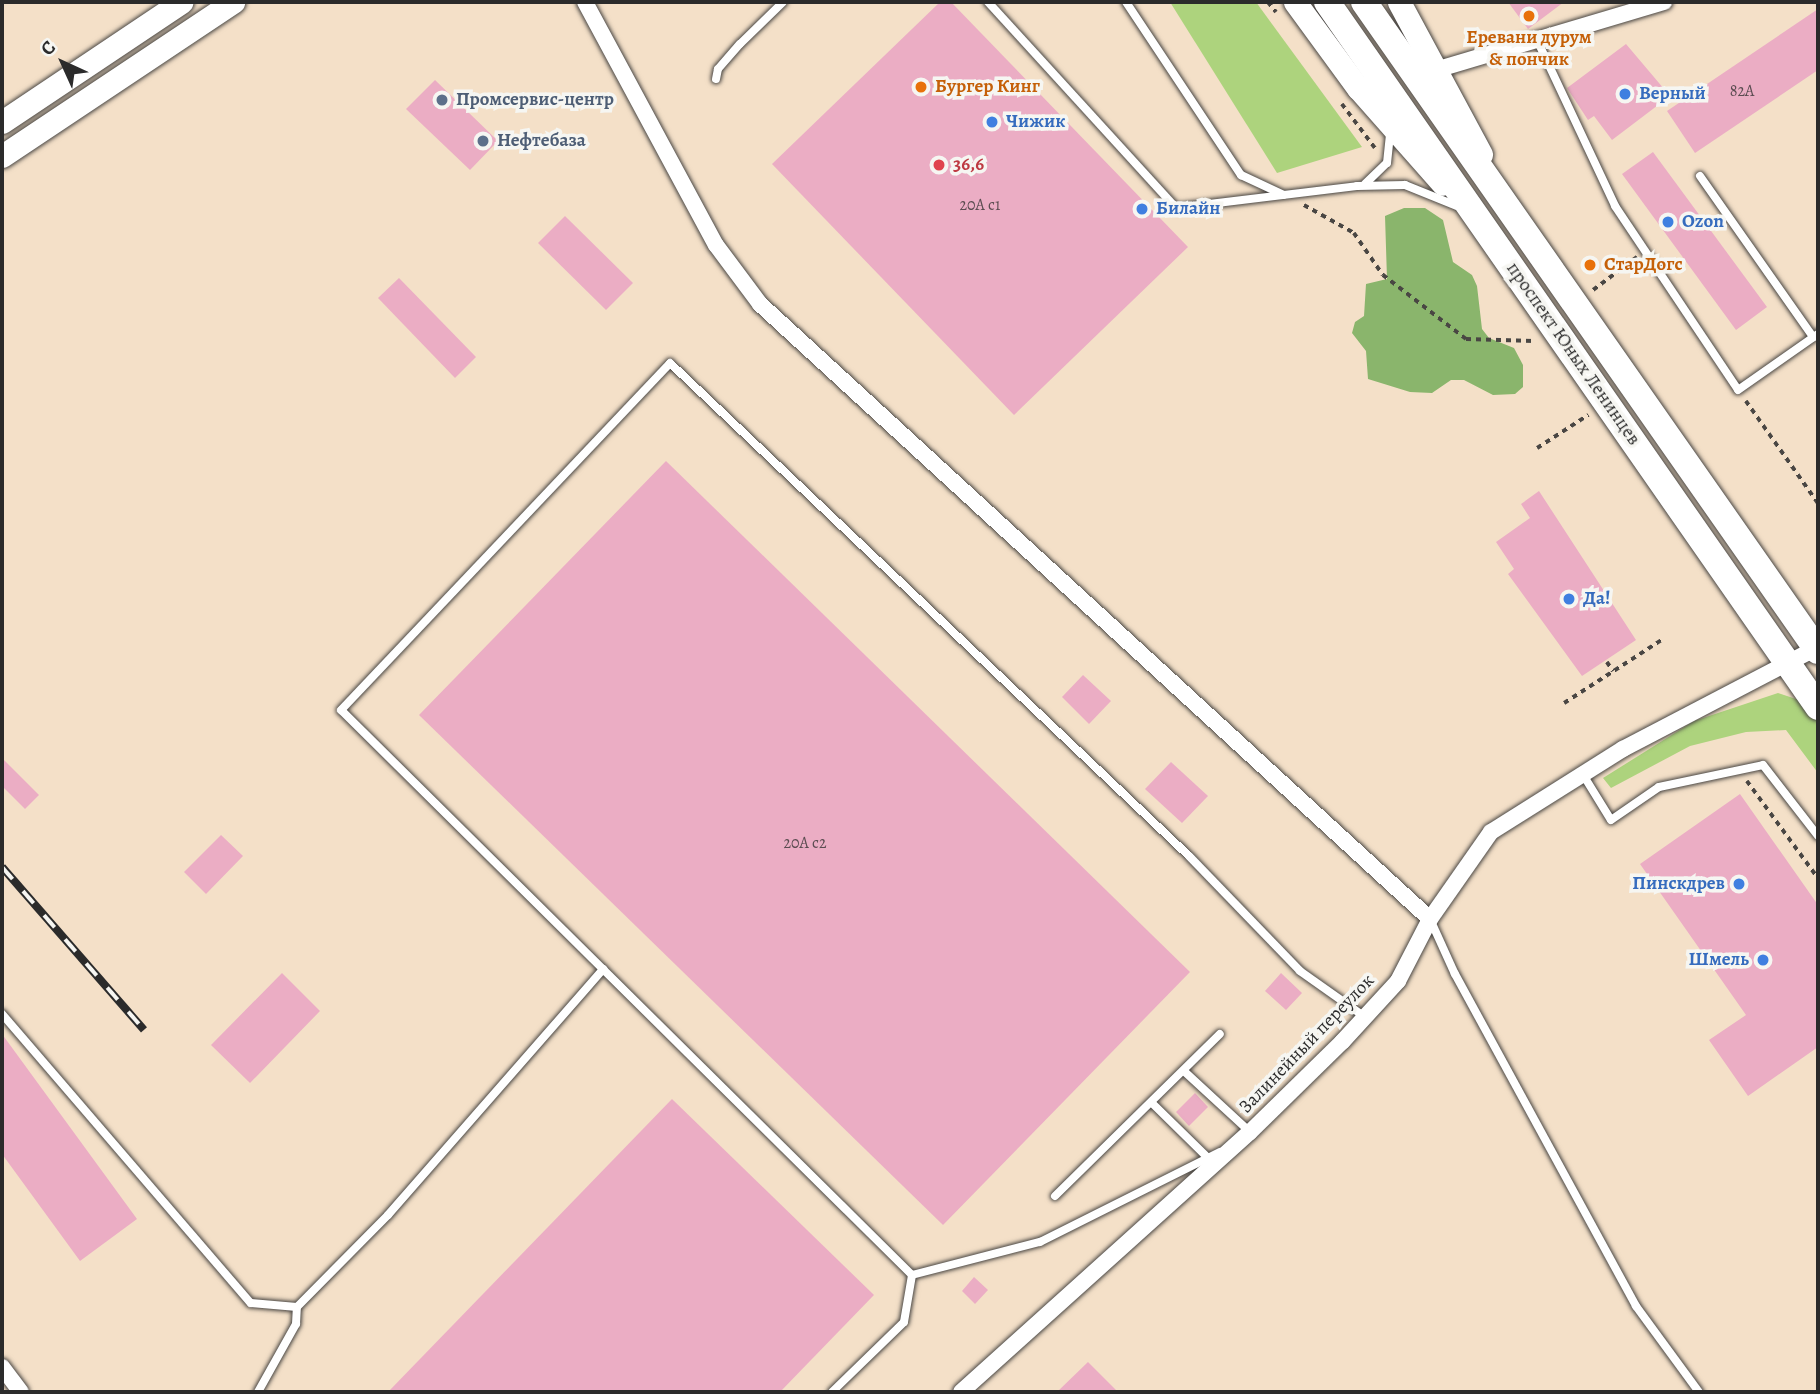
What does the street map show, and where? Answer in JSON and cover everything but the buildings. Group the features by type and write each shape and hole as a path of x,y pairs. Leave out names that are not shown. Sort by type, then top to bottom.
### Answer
{"main road":[{"path":"2,122 181,2"},
{"path":"2,156 233,2"},
{"path":"1295,2 1384,118 1474,218"},
{"name":"проспект Юных Ленинцев","path":"1327,2 1474,218 1583,366 1818,706"},
{"name":"проспект Юных Ленинцев","path":"1364,2 1817,650"},
{"path":"1399,2 1438,69 1505,201"}],"street":[{"path":"585,2 716,245 760,304 814,358 1430,919"},
{"path":"1438,69 1538,42 1655,3"},
{"name":"Залинейный переулок","path":"961,1392 1250,1132 1365,1017 1398,981 1430,919 1491,832 1582,773 1786,663 1817,650"},
{"path":"2,1367 21,1392"}],"lane":[{"path":"716,79 718,69 783,2"},
{"path":"988,2 1176,208 1362,185 1423,188 1474,218"},
{"path":"1126,2 1241,175 1285,195"},
{"path":"1538,42 1615,206 1738,390 1816,335 1700,176"},
{"path":"1362,185 1387,163 1392,146 1384,118"},
{"path":"912,1275 341,710 670,363 1190,857 1300,971 1365,1017"},
{"path":"1582,773 1611,820 1660,787 1763,765 1818,835"},
{"path":"1430,919 1455,974 1636,1306 1699,1392"},
{"path":"258,1392 296,1324 298,1307 388,1215 603,969"},
{"path":"2,1014 251,1303 298,1307"},
{"path":"1055,1196 1153,1104 1220,1034"},
{"path":"1185,1072 1250,1132"},
{"path":"1153,1104 1208,1157"},
{"path":"912,1275 1040,1242 1236,1144"},
{"path":"832,1392 904,1322 912,1275"}],"path":[{"path":"1285,195 1354,233 1382,275 1466,340 1538,341"},
{"path":"1593,290 1645,251"},
{"path":"1738,390 1818,503"},
{"path":"1537,448 1590,414 1583,405"},
{"path":"1564,703 1663,639"},
{"path":"1607,662 1613,671"},
{"path":"1740,770 1818,878"}],"green space":[{"path":"1170,2 1256,2 1362,147 1277,173"},
{"path":"1404,208 1425,208 1443,220 1453,262 1472,275 1477,286 1482,329 1489,338 1514,348 1523,365 1523,387 1515,394 1493,395 1464,380 1451,380 1432,393 1410,392 1368,379 1366,351 1352,333 1355,322 1364,316 1366,284 1387,279 1385,216"},
{"path":"1778,693 1808,703 1818,718 1818,773 1786,730 1746,732 1690,746 1611,788 1603,778 1694,721"}],"railway":[{"path":"2,867 144,1030"}],"place":[{"name":"Еревани дурум & пончик","path":"1529,16"},
{"name":"Бургер Кинг","path":"921,87"},
{"name":"Верный","path":"1625,94"},
{"name":"Промсервис-центр","path":"442,100"},
{"name":"Чижик","path":"992,122"},
{"name":"Нефтебаза","path":"483,141"},
{"name":"36,6","path":"939,165"},
{"name":"Билайн","path":"1142,209"},
{"name":"Ozon","path":"1668,222"},
{"name":"СтарДогс","path":"1590,265"},
{"name":"Да!","path":"1569,599"},
{"name":"Пинскдрев","path":"1739,884"},
{"name":"Шмель","path":"1763,960"}]}
